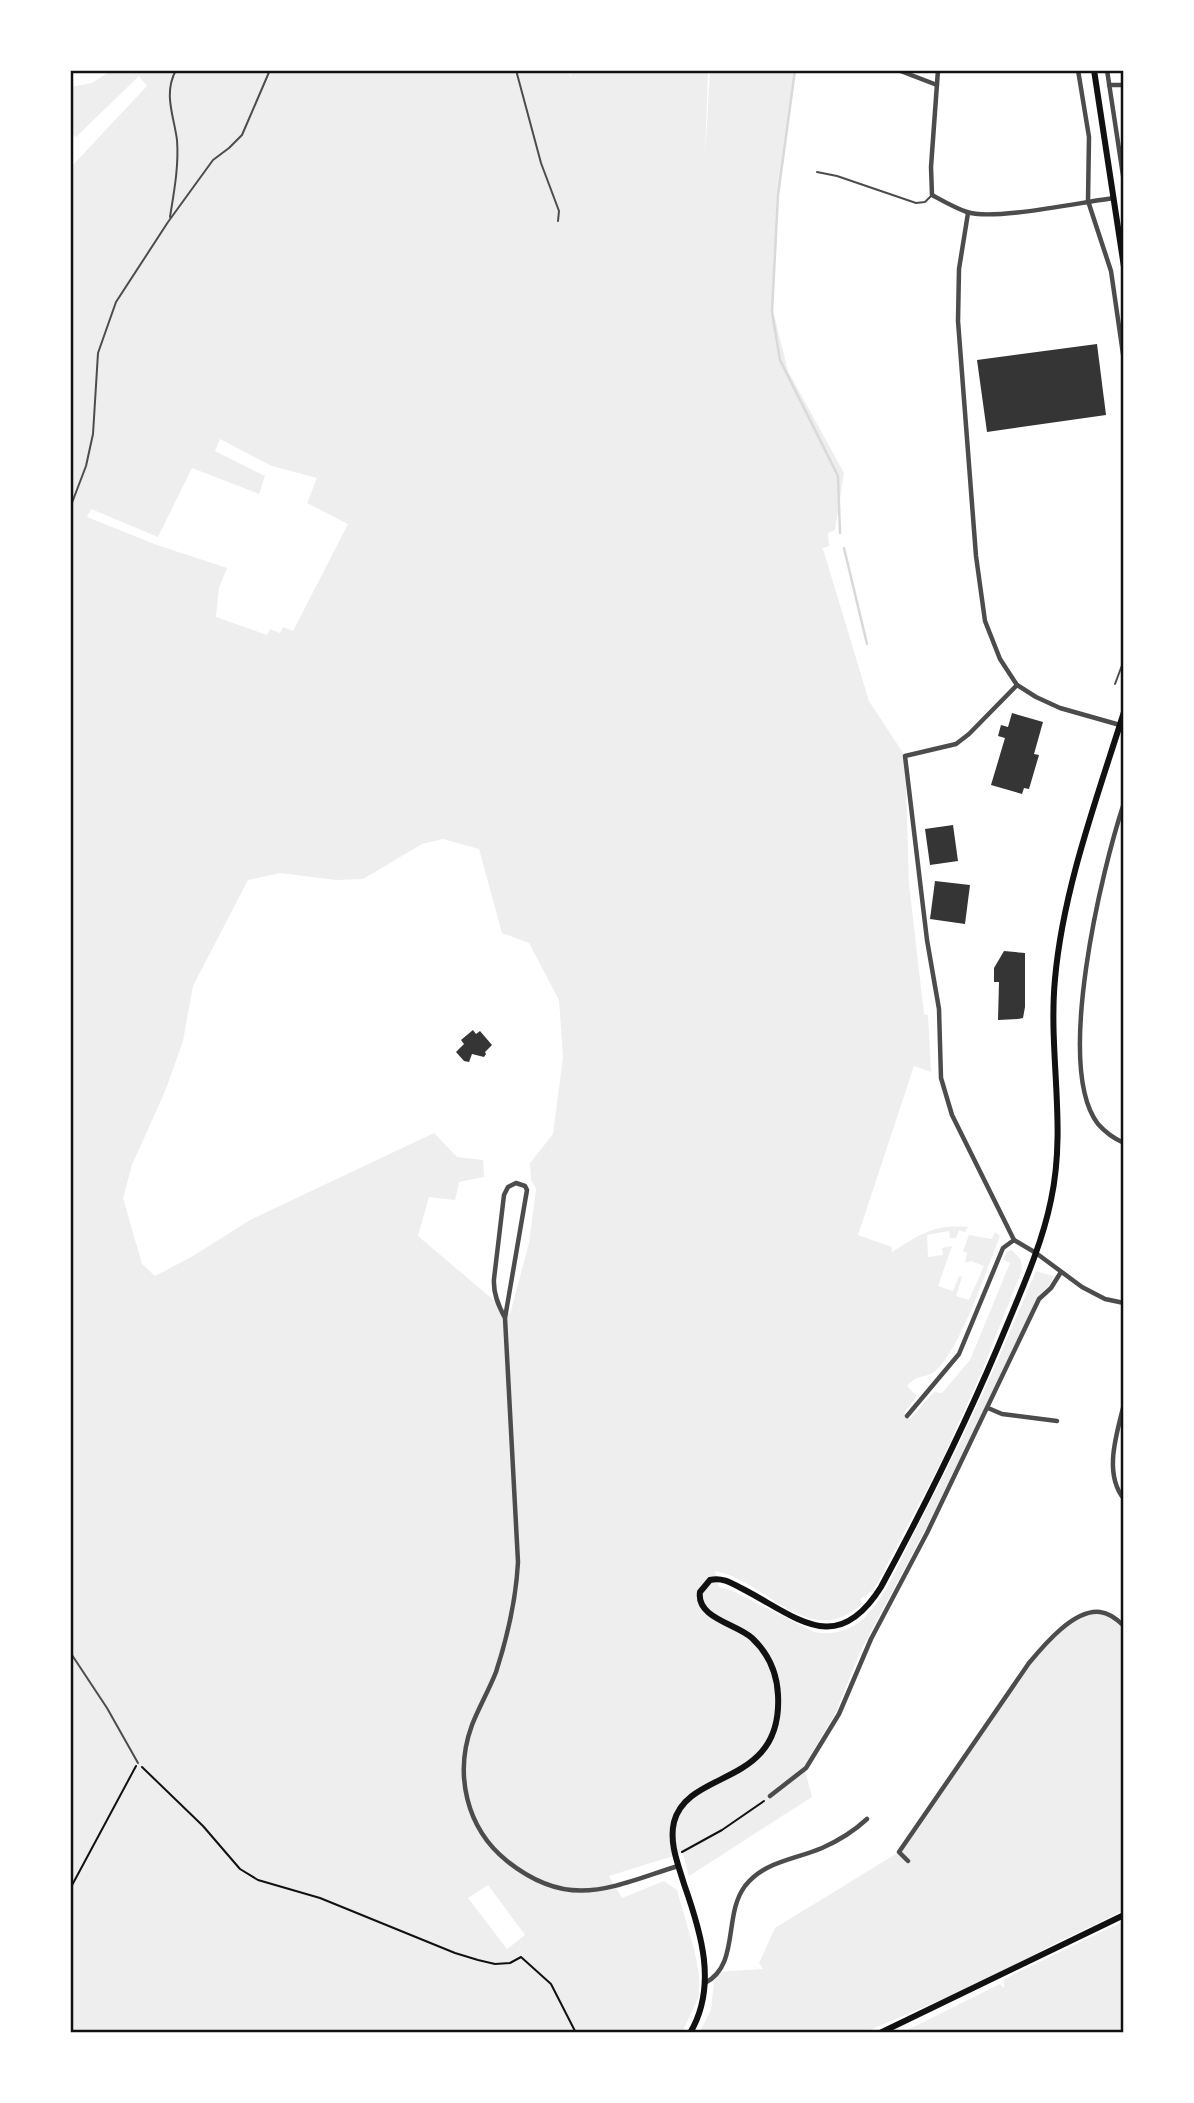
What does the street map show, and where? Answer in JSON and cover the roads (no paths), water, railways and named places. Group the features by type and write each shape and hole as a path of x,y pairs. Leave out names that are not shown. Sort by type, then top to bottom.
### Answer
{"main road":[{"path":"1094,70 1124,267"},
{"path":"690,2033 702,2008 705,1983 703,1953 678,1866 672,1831 681,1806 695,1794 737,1773 757,1757 770,1737 778,1709 777,1683 768,1658 751,1636 708,1613 700,1601 701,1588 709,1580 724,1580 794,1618 818,1627 851,1621 865,1609 881,1587 955,1444 1036,1253 1051,1202 1058,1158 1059,1107 1053,1021 1055,976 1072,888 1124,712"},
{"path":"880,2033 1124,1915"}],"street":[{"path":"898,70 937,85"},
{"path":"938,70 931,167 932,195 968,213 1008,213 1114,198"},
{"path":"1078,70 1089,137 1088,201 1111,271 1124,361"},
{"path":"1107,70 1124,182"},
{"path":"1109,85 1124,85"},
{"path":"968,213 959,269 958,321 976,556 985,621 1000,659 1017,685 1060,708 1120,725"},
{"path":"1017,685 970,734 956,744 905,756 939,1009 941,1078 952,1115 1014,1240 1097,1296 1124,1303"},
{"path":"1124,803 1111,846 1086,970 1081,1020 1082,1079 1086,1097 1098,1124 1124,1143"},
{"path":"505,1318 498,1307 493,1288 505,1195 508,1187 516,1183 525,1186 527,1199 505,1318 518,1562 516,1589 510,1627 495,1674 471,1728 464,1766 468,1807 480,1831 504,1858 548,1885 573,1891 605,1889 678,1866"},
{"path":"907,1416 959,1354 1003,1248 1014,1240"},
{"path":"770,1796 806,1768 839,1714 871,1639 927,1533 1039,1299 1051,1288 1061,1272"},
{"path":"1124,1404 1115,1445 1114,1469 1116,1487 1124,1499"},
{"path":"988,1408 1002,1414 1057,1421"},
{"path":"908,1861 900,1852 1029,1663 1047,1642 1068,1624 1085,1615 1100,1612 1116,1618 1124,1626"},
{"path":"705,1983 717,1976 723,1966 734,1909 738,1896 748,1883 757,1874 782,1860 821,1849 867,1819"}],"lane":[{"path":"168,222 177,174 177,140 169,97 172,77 176,70"},
{"path":"70,508 86,466 93,434 95,365 102,337 120,293 213,160 242,135 270,70"},
{"path":"516,70 541,163 559,211 558,221"},
{"path":"817,172 837,176 916,203 925,202 932,195"},
{"path":"1115,684 1124,660"},
{"path":"70,1652 107,1708 138,1763"}],"waterway":[{"path":"795,70 778,195 772,312 780,360 838,476 840,533"},
{"path":"844,548 867,644"}]}
